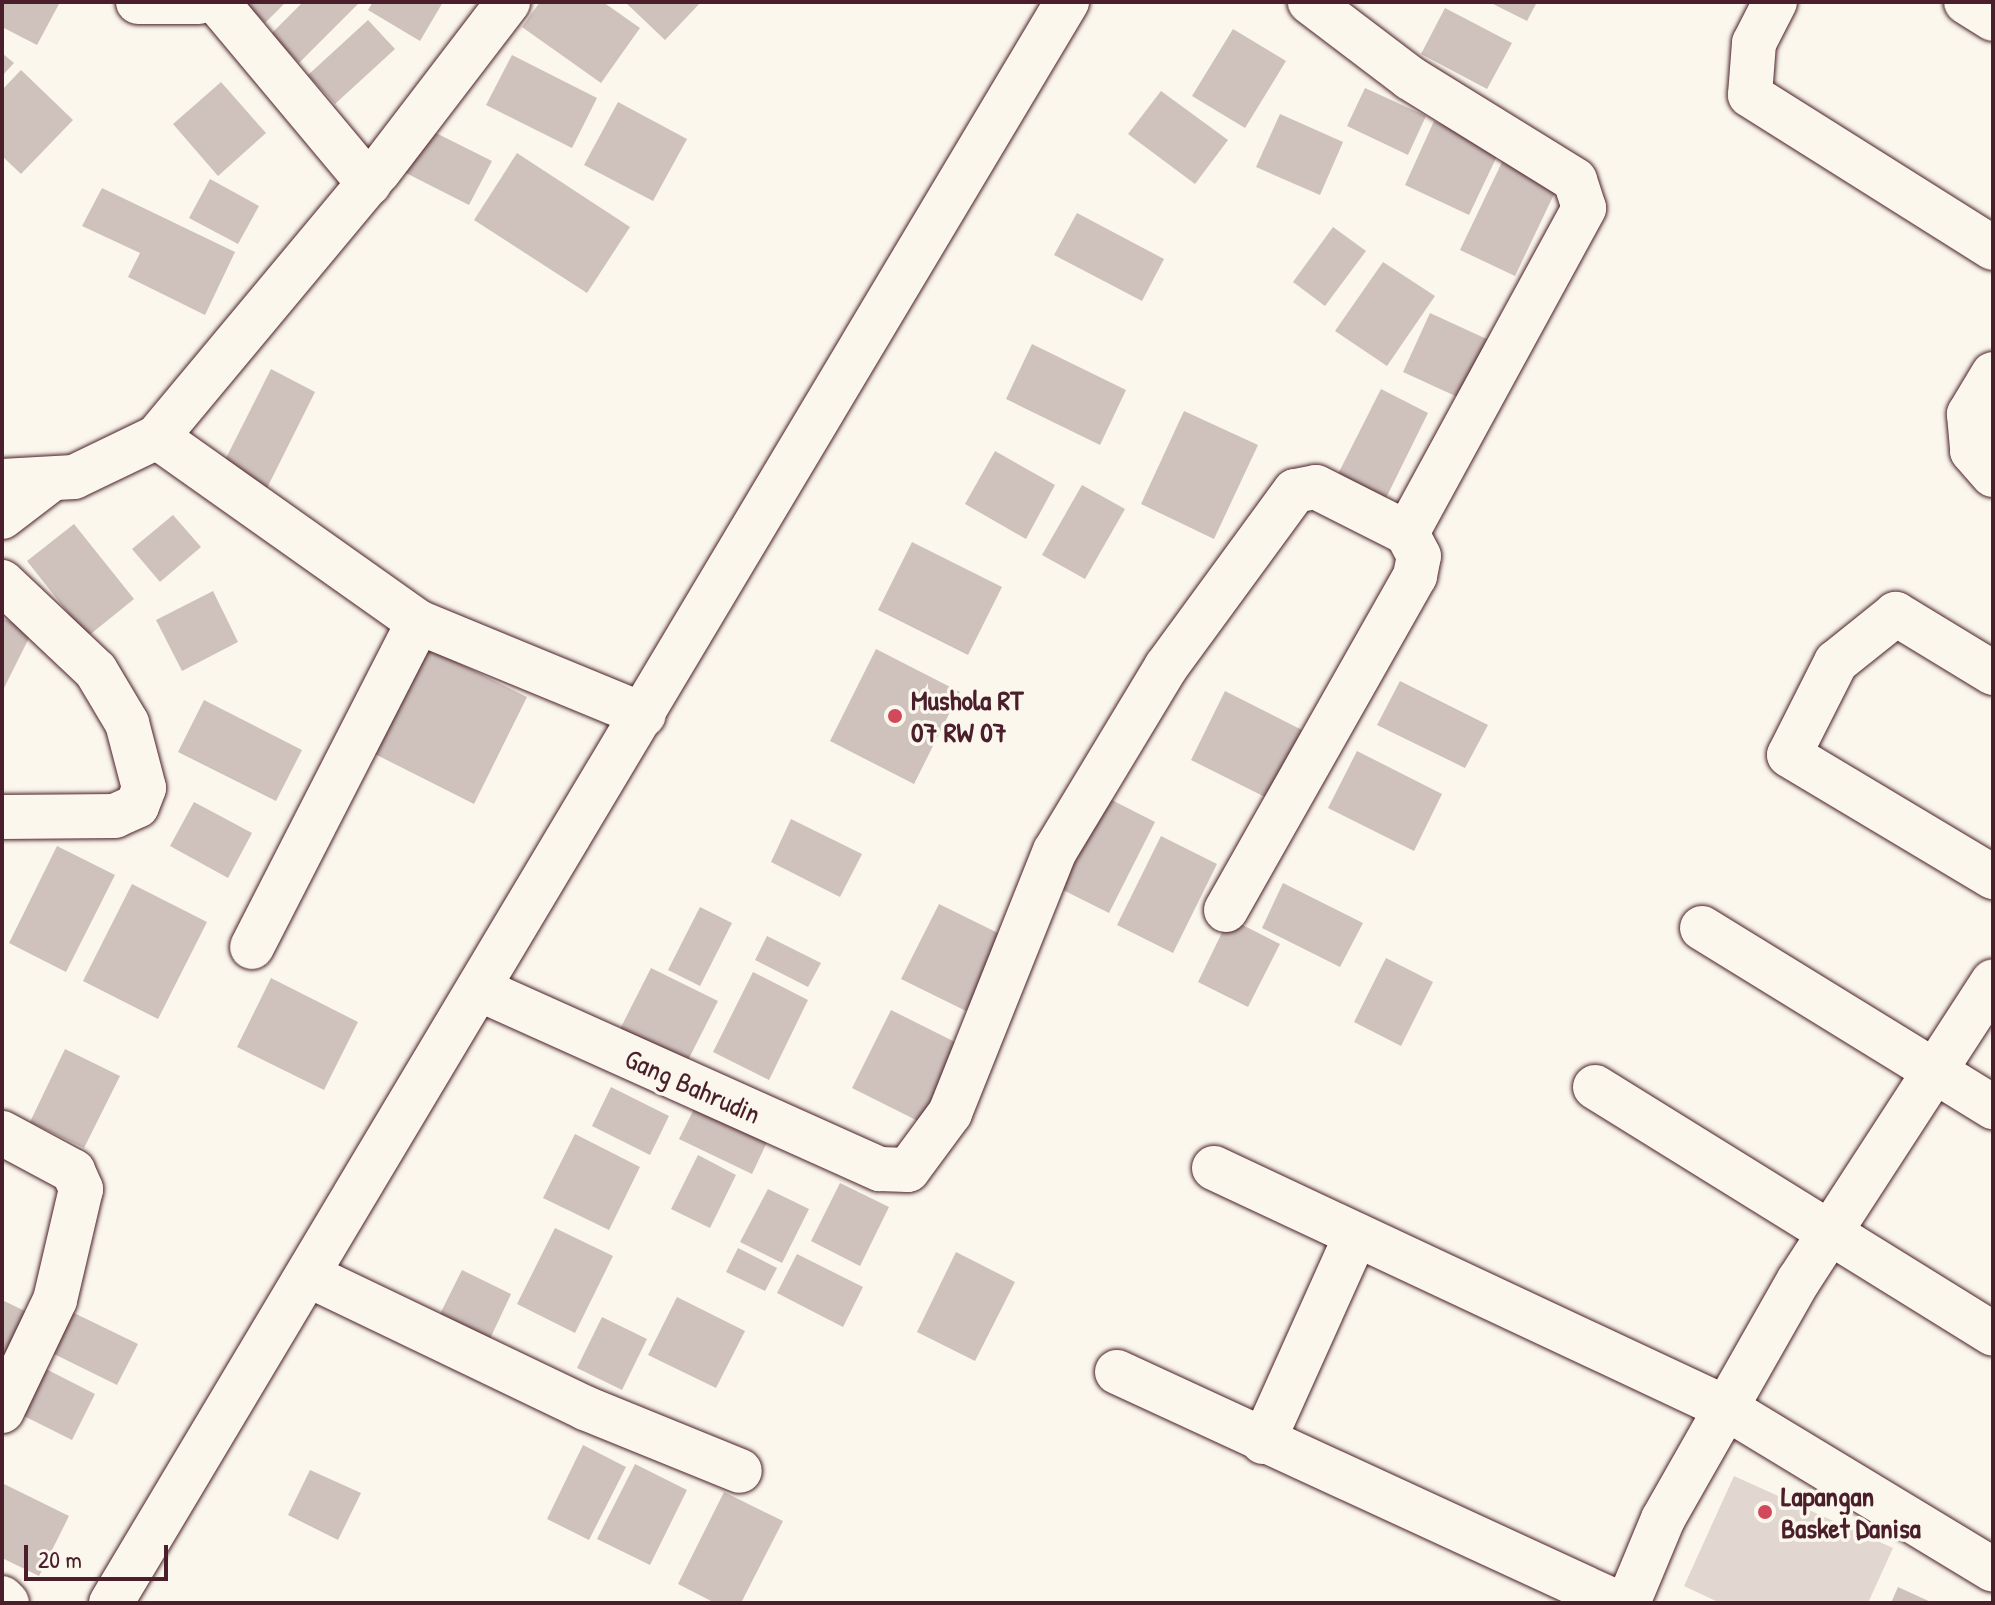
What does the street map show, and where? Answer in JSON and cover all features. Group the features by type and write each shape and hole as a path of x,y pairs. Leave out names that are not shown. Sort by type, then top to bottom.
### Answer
{"street":[{"path":"138,2 199,2"},
{"path":"217,2 369,184"},
{"path":"2,481 48,482 117,463 157,437 369,184 508,2"},
{"path":"111,1603 481,990 1067,2"},
{"path":"1226,910 1415,576 1419,556 1407,533 1580,219 1584,191 1410,78 1310,2"},
{"path":"1775,2 1754,43 1750,95 1993,248"},
{"path":"1966,2 1993,19"},
{"path":"1993,374 1969,414 1972,451 1993,475"},
{"path":"157,437 418,622 644,715"},
{"path":"2,517 48,482"},
{"name":"Gang Bahrudin","path":"481,990 880,1169 908,1170 950,1113 1061,840 1166,667 1289,498 1304,485 1316,487 1407,533"},
{"path":"2,582 96,671 127,723 144,788 137,806 115,816 2,817"},
{"path":"1993,673 1896,614 1836,662 1789,755 1993,877"},
{"path":"252,947 418,622"},
{"path":"1702,928 1993,1107"},
{"path":"1628,1603 1663,1519 1726,1408 1830,1233 1993,981"},
{"path":"1595,1087 1993,1334"},
{"path":"2,1133 73,1171 81,1189 55,1300 2,1411"},
{"path":"1214,1168 1726,1408 1993,1570"},
{"path":"1263,1442 1356,1235"},
{"path":"310,1276 585,1408 740,1471"},
{"path":"1117,1372 1263,1442 1618,1603"},
{"path":"2,1598 7,1603"}],"shaded area":[{"name":"Lapangan Basket Danisa","path":"1734,1476 1893,1548 1868,1603 1720,1603 1684,1586"}],"building":[{"path":"2,2 60,2 37,45 2,27"},
{"path":"244,2 286,2 265,23"},
{"path":"303,2 360,2 299,63 271,34"},
{"path":"373,2 443,2 420,41 368,10"},
{"path":"540,2 603,2 640,28 601,83 522,27"},
{"path":"625,2 701,2 665,40"},
{"path":"1489,2 1537,2 1527,21"},
{"path":"1445,8 1512,43 1487,89 1421,54"},
{"path":"368,20 395,49 335,104 308,75"},
{"path":"1233,29 1286,61 1245,128 1192,96"},
{"path":"2,53 14,63 2,76"},
{"path":"512,55 597,98 572,148 486,105"},
{"path":"21,70 73,120 21,174 2,156 2,90"},
{"path":"221,82 266,133 218,176 173,124"},
{"path":"1365,88 1426,116 1408,155 1347,126"},
{"path":"1161,91 1228,140 1195,184 1128,134"},
{"path":"618,102 687,139 653,201 584,165"},
{"path":"1280,114 1343,142 1320,195 1256,167"},
{"path":"1434,121 1499,152 1469,215 1405,185"},
{"path":"418,124 492,161 469,205 396,168"},
{"path":"517,153 630,227 587,293 474,220"},
{"path":"1503,160 1558,186 1515,276 1460,250"},
{"path":"210,179 259,206 238,244 189,218"},
{"path":"102,188 235,252 205,315 128,277 140,253 82,226"},
{"path":"1077,213 1164,259 1142,301 1054,255"},
{"path":"1333,227 1366,251 1325,306 1293,282"},
{"path":"1383,262 1435,296 1387,366 1335,331"},
{"path":"1430,313 1502,346 1475,405 1403,372"},
{"path":"1032,344 1126,390 1100,445 1006,399"},
{"path":"271,369 315,392 266,490 221,468"},
{"path":"1381,389 1428,413 1385,500 1337,476"},
{"path":"1184,411 1258,445 1214,539 1141,504"},
{"path":"995,451 1055,485 1026,539 965,504"},
{"path":"1082,485 1125,509 1085,579 1042,555"},
{"path":"173,515 201,547 160,582 132,549"},
{"path":"74,524 134,599 87,637 27,561"},
{"path":"912,542 1002,587 968,655 878,610"},
{"path":"213,591 238,642 182,671 156,620"},
{"path":"2,618 32,632 2,692"},
{"path":"416,642 527,697 474,804 363,748"},
{"name":"Mushola RT 07 RW 07","path":"876,649 960,692 914,784 830,741"},
{"path":"1400,681 1488,725 1465,768 1377,725"},
{"path":"1225,691 1302,730 1267,798 1191,760"},
{"path":"204,700 302,750 276,801 178,752"},
{"path":"1357,751 1442,794 1414,851 1328,808"},
{"path":"1104,796 1155,822 1109,913 1059,888"},
{"path":"194,802 252,833 228,878 170,846"},
{"path":"791,819 862,854 840,897 771,862"},
{"path":"1161,836 1217,864 1173,953 1117,925"},
{"path":"57,846 115,875 66,972 9,943"},
{"path":"1283,883 1363,923 1340,967 1262,928"},
{"path":"132,884 207,922 158,1019 83,981"},
{"path":"939,904 1004,936 966,1011 901,979"},
{"path":"700,907 732,923 700,986 668,970"},
{"path":"1229,918 1280,944 1248,1007 1198,982"},
{"path":"767,936 821,963 808,987 755,960"},
{"path":"1386,958 1433,982 1401,1046 1354,1022"},
{"path":"651,968 718,1001 684,1068 617,1035"},
{"path":"753,972 808,1000 769,1080 713,1052"},
{"path":"271,978 358,1022 324,1090 237,1047"},
{"path":"891,1010 971,1050 932,1128 852,1088"},
{"path":"65,1049 120,1076 84,1148 30,1122"},
{"path":"611,1087 669,1116 650,1155 592,1126"},
{"path":"696,1105 768,1140 752,1174 679,1139"},
{"path":"575,1134 640,1167 609,1230 543,1198"},
{"path":"698,1155 736,1175 710,1228 671,1209"},
{"path":"840,1183 889,1207 860,1266 811,1241"},
{"path":"768,1189 809,1209 782,1263 740,1242"},
{"path":"555,1228 613,1256 575,1333 517,1304"},
{"path":"738,1248 777,1268 765,1291 726,1272"},
{"path":"956,1252 1015,1282 975,1361 917,1332"},
{"path":"797,1254 863,1287 843,1327 777,1293"},
{"path":"462,1270 511,1294 488,1343 438,1318"},
{"path":"677,1297 745,1331 716,1388 648,1355"},
{"path":"2,1300 31,1314 2,1372"},
{"path":"72,1312 138,1344 117,1385 52,1353"},
{"path":"602,1317 647,1339 622,1390 577,1368"},
{"path":"46,1369 95,1394 72,1440 22,1415"},
{"path":"583,1445 626,1467 589,1540 547,1519"},
{"path":"635,1464 687,1490 650,1565 597,1539"},
{"path":"310,1470 361,1493 338,1540 288,1515"},
{"path":"2,1483 69,1516 39,1576 2,1558"},
{"path":"724,1492 783,1521 741,1603 715,1603 678,1584"},
{"path":"1898,1587 1933,1603 1891,1603"}],"place":[{"name":"Mushola RT 07 RW 07","path":"895,716"},
{"name":"Lapangan Basket Danisa","path":"1765,1512"}]}
